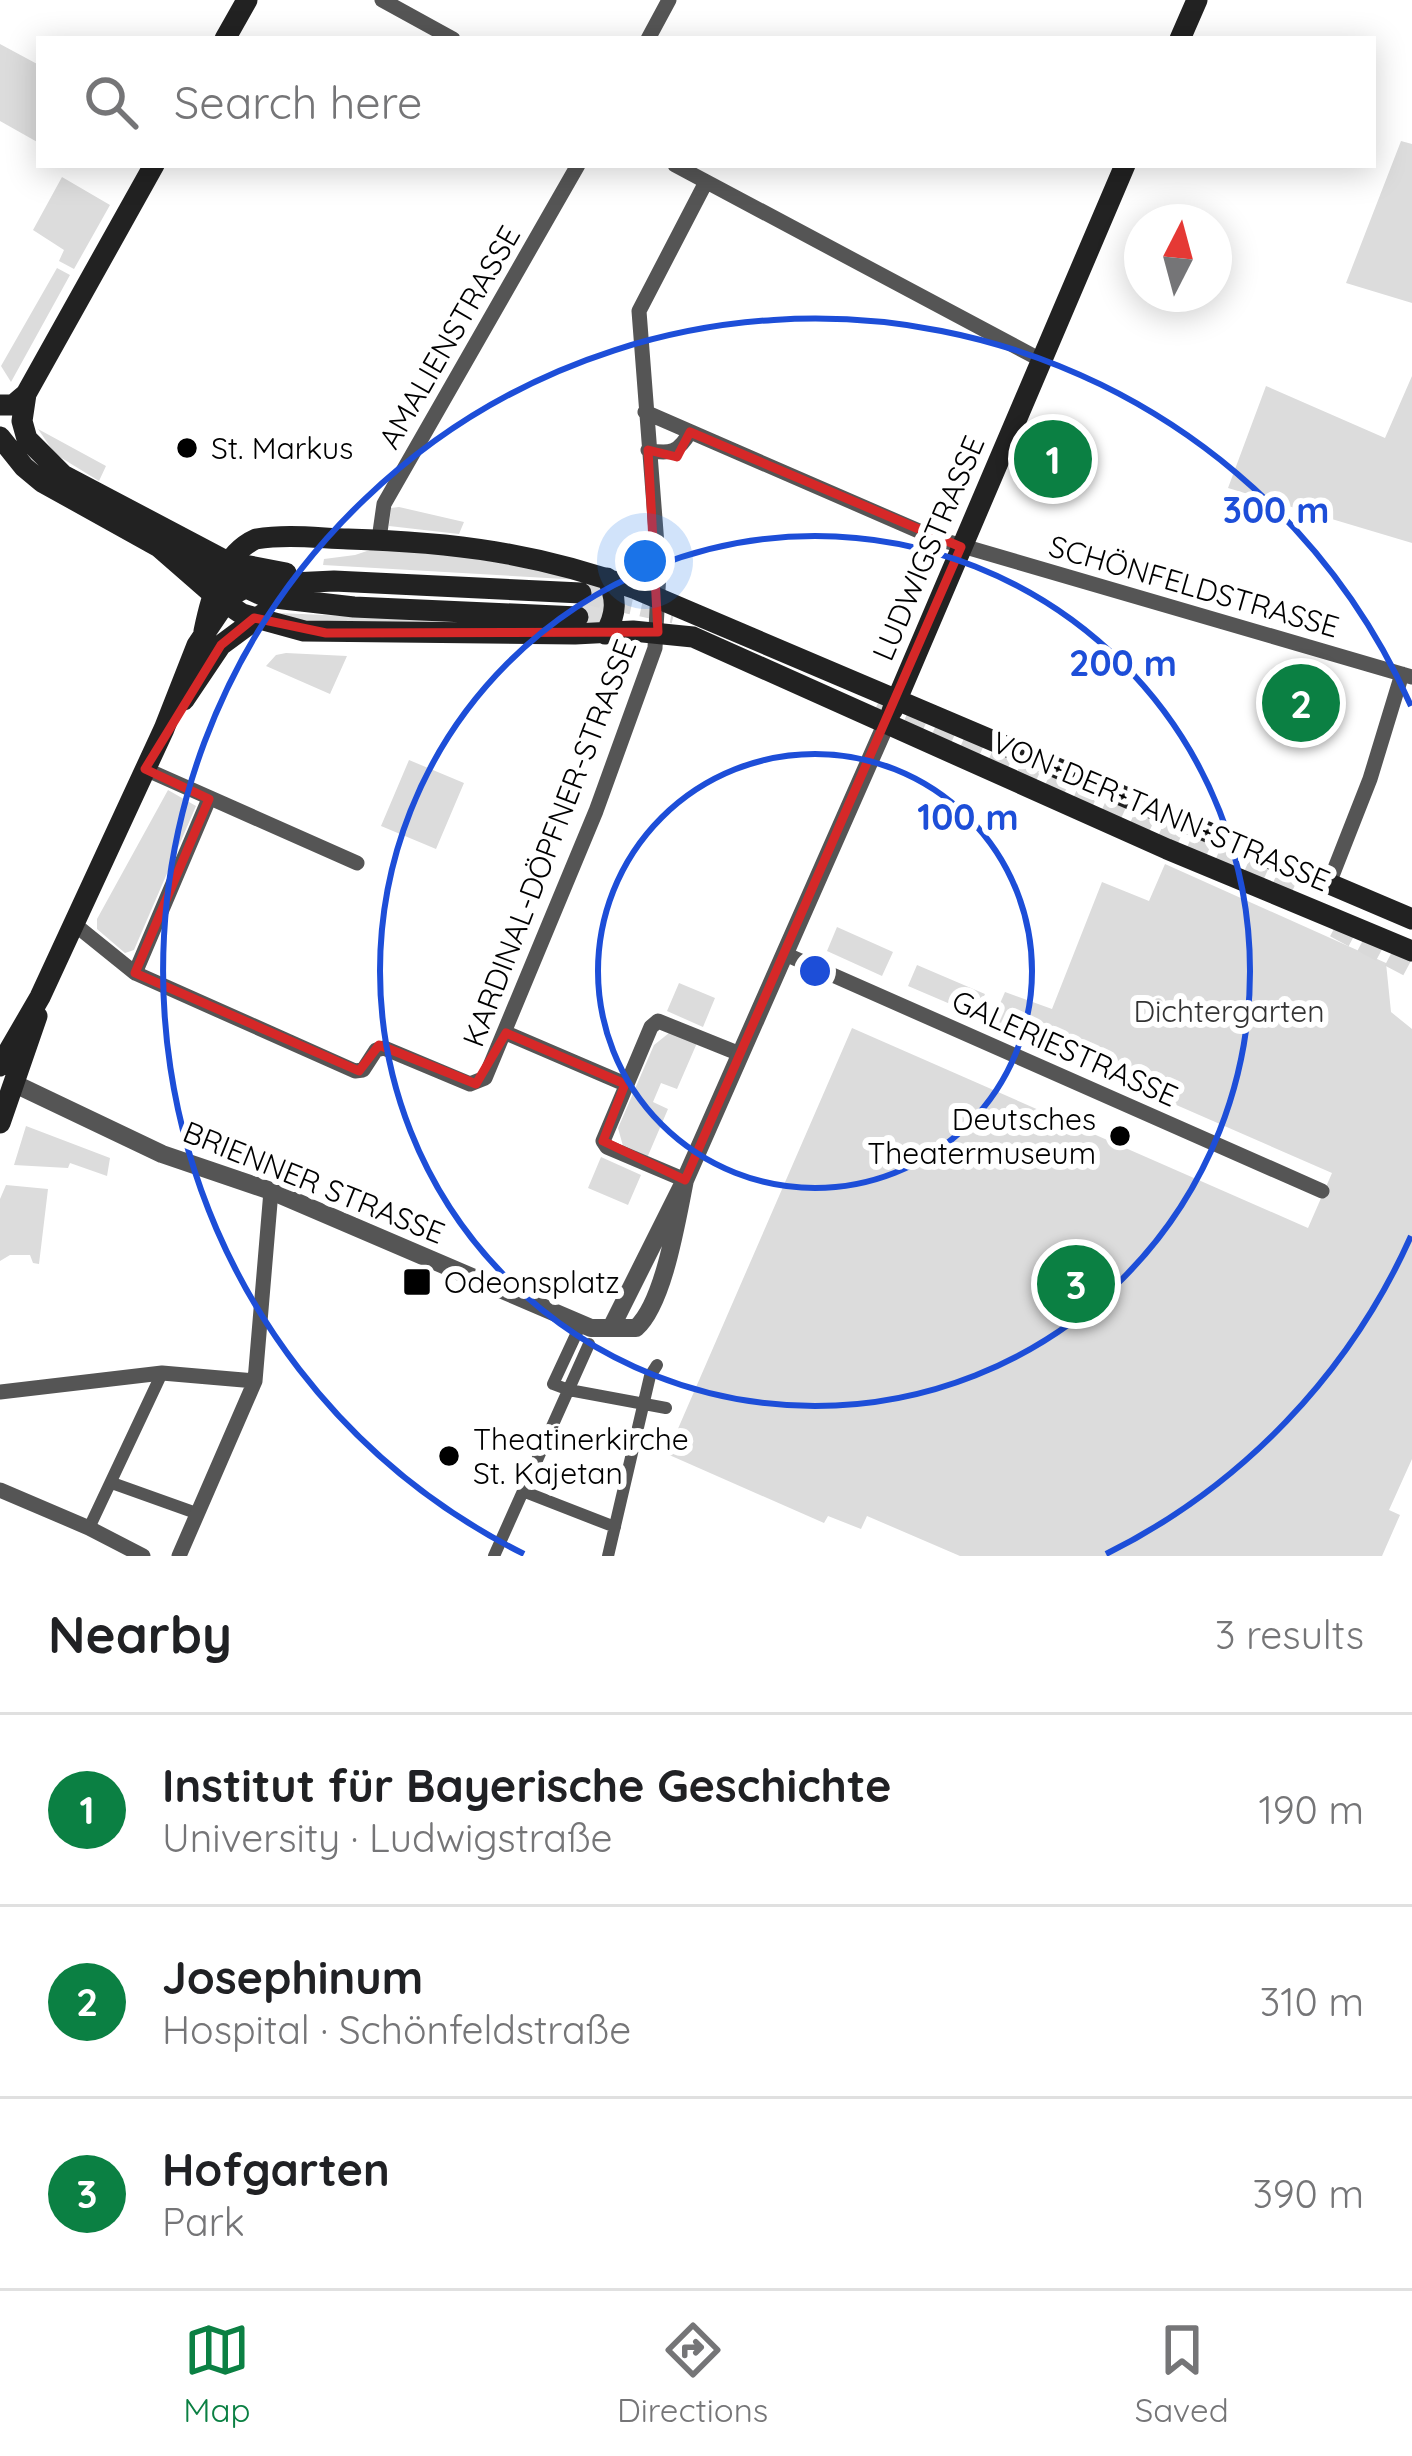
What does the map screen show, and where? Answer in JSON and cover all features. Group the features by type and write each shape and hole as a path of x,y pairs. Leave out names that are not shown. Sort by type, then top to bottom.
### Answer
{"main road":[{"path":"227,36 247,0"},
{"path":"1181,36 1197,0"},
{"path":"1,406 16,404 26,394 152,168"},
{"name":"LUDWIGSTRASSE","path":"886,724 1124,168"},
{"path":"26,394 24,431 49,464 225,585 334,581 581,593"},
{"path":"0,437 42,482 225,585 266,598 304,604 578,617"},
{"name":"VON-DER-TANN-STRASSE","path":"1412,920 607,578 502,550 428,540 256,539 238,549 225,585 254,618 326,633 658,632 713,644 1196,862 1412,951"},
{"path":"605,634 615,609 607,578"},
{"path":"0,1066 40,997 225,585"},
{"path":"164,729 221,645 254,618 304,604"},
{"path":"1196,862 1201,842 1212,837"},
{"path":"1300,890 1412,938"},
{"path":"0,1123 8,1080 34,1031 40,997"}],"street":[{"path":"382,0 448,36"},
{"path":"650,36 669,0"},
{"name":"AMALIENSTRASSE","path":"379,539 384,505 576,168"},
{"path":"680,168 1041,360"},
{"name":"KARDINAL-DÖPFNER-STRASSE","path":"135,973 350,1069 363,1070 376,1050 384,1048 470,1084 481,1082 489,1073 596,811 658,632 639,311 706,182"},
{"name":"SCHÖNFELDSTRASSE","path":"645,412 961,547 1407,676"},
{"path":"648,450 667,454 682,448 690,432"},
{"path":"0,469 24,467"},
{"path":"1328,886 1407,676"},
{"name":"LUDWIGSTRASSE","path":"785,954 886,724"},
{"path":"145,769 357,863"},
{"path":"73,923 135,973 209,799"},
{"path":"685,1180 649,1317 636,1328 611,1328 685,1180 785,954"},
{"name":"GALERIESTRASSE","path":"785,954 1322,1191"},
{"path":"685,1180 607,1147 603,1141 625,1084 658,1021 740,1054"},
{"path":"506,1033 625,1084"},
{"name":"BRIENNER STRASSE","path":"8,1080 162,1154 271,1191 584,1335 611,1328"},
{"path":"179,1556 255,1381 271,1191"},
{"path":"584,1335 554,1384 666,1408"},
{"path":"494,1556 525,1492 584,1335"},
{"path":"608,1556 656,1365"},
{"path":"0,1392 161,1373 255,1381"},
{"path":"89,1528 161,1373"},
{"path":"112,1483 196,1513"},
{"path":"0,1490 142,1556"},
{"path":"525,1492 615,1527"}],"highlighted area":[{"path":"690,432 961,547 685,1180 603,1141 625,1084 506,1033 476,1084 379,1045 359,1071 135,973 209,799 145,769 221,645 254,618 326,633 658,632 648,450 677,457"}],"green space":[{"path":"0,44 36,63 36,141 0,121"},
{"path":"1401,141 1412,144 1412,303 1346,283"},
{"path":"62,177 110,205 74,269 59,261 64,250 33,230"},
{"path":"57,268 70,275 11,382 1,366"},
{"path":"1412,376 1412,543 1228,488 1266,386 1385,438"},
{"path":"38,429 106,466 99,481 55,454"},
{"path":"391,508 464,522 459,534 389,526"},
{"path":"388,544 595,579 611,601 597,627 296,621 278,613 577,626 582,580 323,565 324,559"},
{"path":"276,655 347,656 330,694 266,666"},
{"path":"409,760 464,783 436,849 381,826"},
{"path":"168,790 196,806 134,950 125,953 97,929 97,919"},
{"name":"Dichtergarten","path":"1165,864 1386,963 1391,1012 1412,1029 1412,1459 1389,1510 1400,1515 1382,1556 960,1556 867,1516 861,1529 828,1516 824,1523 667,1454 852,1028 1308,1228 1332,1173 991,1024 1005,992 1052,1009 1102,882 1149,901"},
{"path":"837,927 893,952 882,976 827,951"},
{"path":"917,965 985,994 976,1015 908,986"},
{"path":"679,983 715,998 703,1027 667,1011"},
{"path":"669,1033 697,1043 677,1089 661,1083 653,1102 668,1109 647,1158 623,1146 618,1128 654,1045"},
{"path":"26,1126 110,1158 107,1176 70,1163 68,1168 14,1165"},
{"path":"601,1157 641,1175 628,1205 588,1188"},
{"path":"6,1185 48,1189 39,1264 30,1255 10,1255 0,1261 0,1199"}],"tunnel":[{"path":"581,593 674,613"},
{"path":"878,703 1300,890"},
{"path":"1335,927 1412,968"}],"place":[{"name":"St. Markus","path":"187,448"},
{"name":"Institut für Bayerische Geschichte","path":"1053,459"},
{"name":"Josephinum","path":"1301,703"},
{"name":"Deutsches Theatermuseum","path":"1120,1136"},
{"name":"Odeonsplatz","path":"417,1282"},
{"name":"Hofgarten","path":"1076,1284"},
{"name":"Theatinerkirche St. Kajetan","path":"449,1456"}]}
